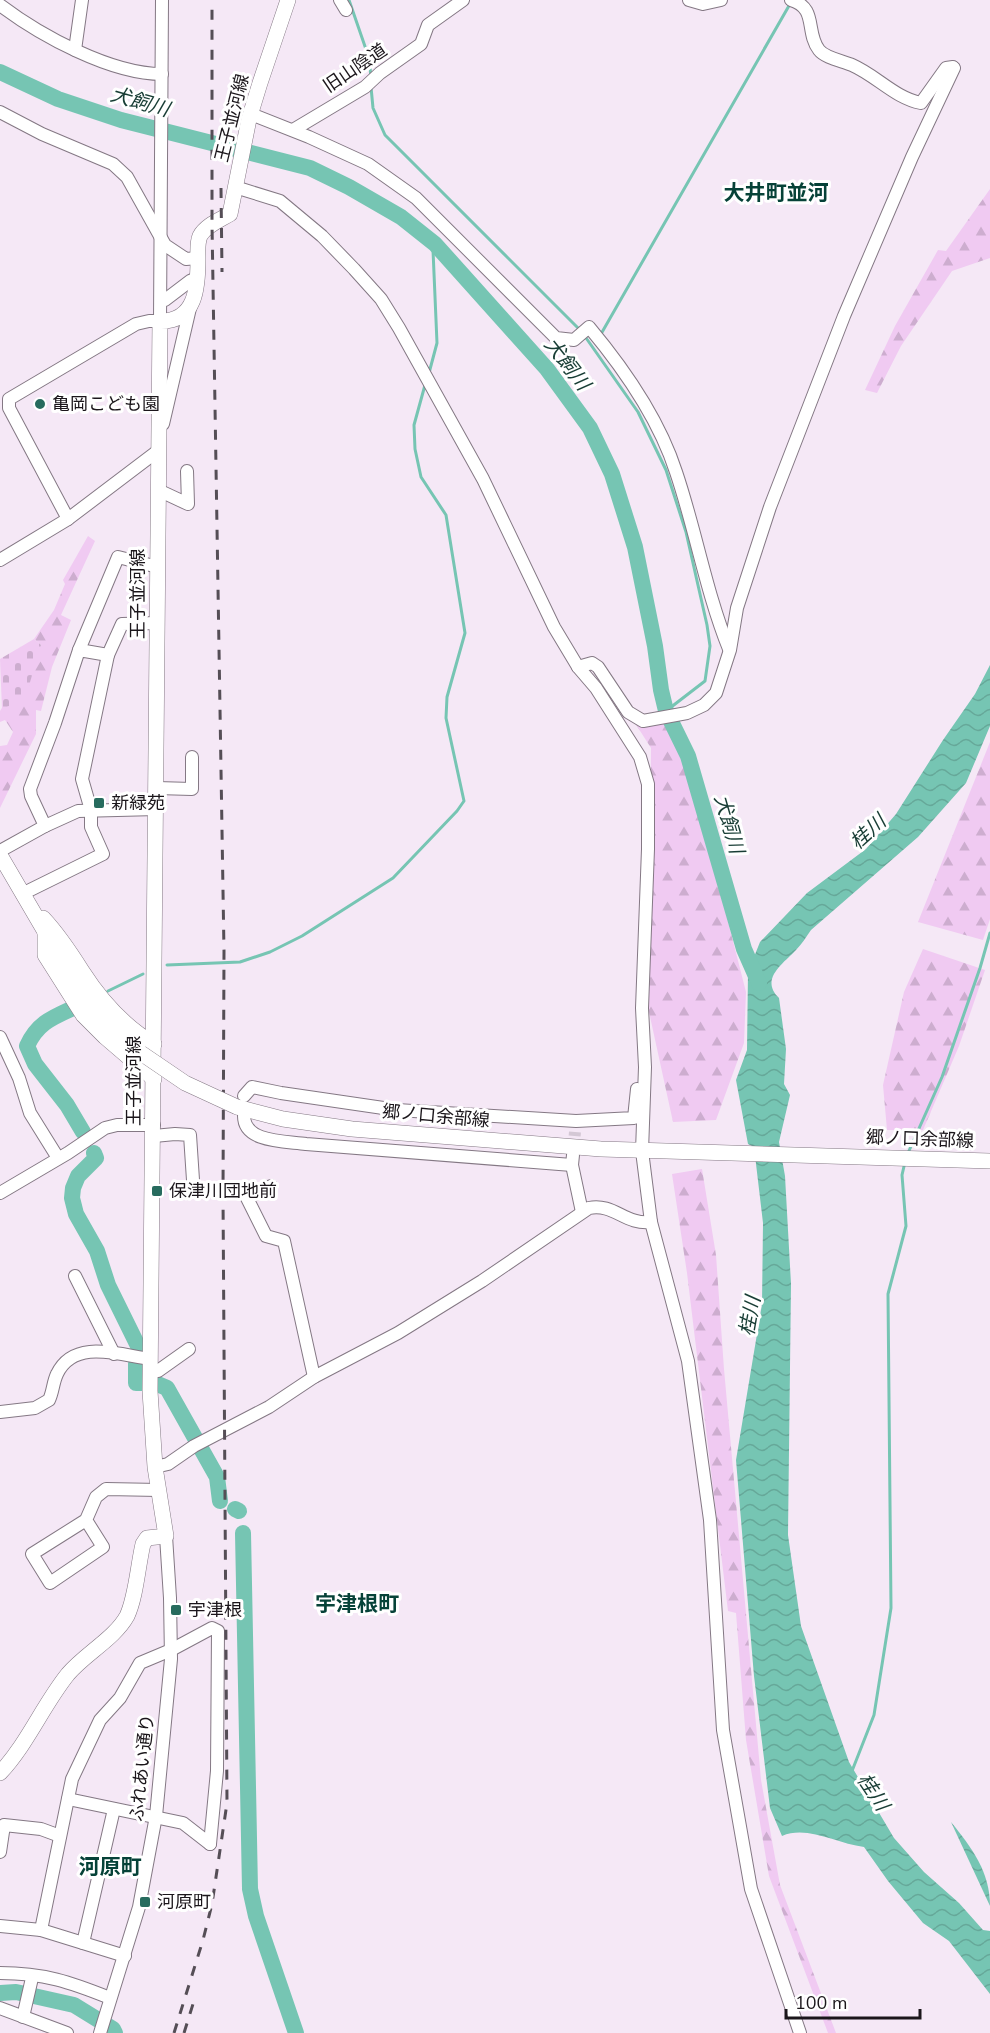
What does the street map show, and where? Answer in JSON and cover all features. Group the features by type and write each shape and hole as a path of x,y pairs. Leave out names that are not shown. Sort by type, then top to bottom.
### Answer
{"main road":[{"name":"王子並河線","path":"192,303 197,278 198,239 203,231 230,214 250,117 288,0"},
{"path":"160,321 178,319 185,314 192,303"},
{"name":"王子並河線","path":"160,321 157,808 147,1048 154,1079 150,1391 155,1467 165,1536"},
{"name":"郷ノ口余部線","path":"0,853 79,990 99,1015 147,1048 184,1083 283,1119 352,1129 601,1149 990,1161"},
{"path":"25,897 58,934 83,972 147,1048"},
{"path":"45,933 45,954 83,1015 154,1079"},
{"path":"0,1773 75,1666 119,1626 127,1615 143,1544 147,1538 165,1536"}],"street":[{"path":"75,50 82,0"},
{"path":"68,519 9,408 9,399 136,324 160,321 162,0"},
{"name":"旧山陰道","path":"292,130 365,87 380,73 421,44 428,25 463,0"},
{"path":"689,0 703,4 722,0"},
{"path":"578,667 592,663 598,667 628,712 643,721 687,713 704,705 716,693 730,650 737,608 774,496 844,316 912,157 954,68 946,68 921,103 909,100 862,69 819,50 814,41 807,10 791,0"},
{"path":"0,5 46,36 75,50 147,74 162,74"},
{"path":"0,112 42,134 113,164 127,177 165,245 186,259 198,258"},
{"path":"250,117 292,130 368,164 416,198 556,338 574,340 589,327 614,358 649,413 676,470 716,618 730,650"},
{"path":"236,184 280,201 322,236 381,299 399,327 483,479 554,627 578,667 596,688 640,757 648,784 642,1008 645,1066 642,1151 651,1221 688,1361 710,1520 723,1730 751,1889 800,2033"},
{"path":"165,300 197,278"},
{"path":"0,560 68,519 159,445 192,303"},
{"path":"158,490 188,504 187,471"},
{"path":"45,826 30,789 79,650 118,557 158,567"},
{"path":"25,897 103,854 91,827 91,810 82,779 108,655 122,624 157,623"},
{"path":"79,650 108,655"},
{"path":"157,788 192,789 192,757"},
{"path":"0,853 45,826 78,812 157,808"},
{"path":"0,1037 19,1078 30,1113 58,1158"},
{"path":"582,1212 572,1160 426,1154 272,1140 252,1134 244,1124 242,1106 252,1087 414,1117 575,1126 634,1118 638,1076 645,1066"},
{"path":"0,1193 105,1128 117,1125 190,1135 193,1180"},
{"path":"422,1141 426,1154"},
{"path":"272,1186 248,1198 266,1236 284,1240 314,1377"},
{"path":"155,1467 168,1464 197,1444 269,1407 314,1377 398,1333 472,1287 582,1212 597,1206 616,1212 629,1220 641,1223 651,1221"},
{"path":"75,1276 114,1354"},
{"path":"0,1412 35,1408 49,1400 56,1375 72,1355 85,1351 114,1354 158,1371 189,1349"},
{"path":"86,1520 102,1547 50,1583 32,1554 86,1520 96,1497 106,1489 159,1490"},
{"name":"ふれあい通り","path":"100,2033 139,1907 156,1816 171,1650 169,1567 165,1536"},
{"path":"41,1930 72,1779 100,1720 120,1698 140,1663 171,1650 212,1628 218,1631 217,1771 210,1844 183,1823 68,1799"},
{"path":"84,1943 114,1809"},
{"path":"0,1848 4,1825 42,1829 60,1836"},
{"path":"0,1926 41,1930 125,1956"},
{"path":"0,1973 51,1977 110,1998"},
{"path":"24,2017 32,1978"},
{"path":"0,2008 67,2033"}],"green space":[{"path":"990,189 990,258 952,271 901,346 877,393 865,390 895,326 938,250 946,251"},
{"path":"88,536 95,541 61,615 71,620 52,667 41,711 36,710 36,734 0,808 0,746 7,745 13,732 5,720 0,722 0,711 41,645 34,639 54,610 65,584 63,580"},
{"path":"34,639 41,645 25,699 2,709 0,659"},
{"path":"635,723 664,723 679,745 711,855 746,992 744,1043 716,1120 673,1122 649,1012 651,748"},
{"path":"990,742 990,919 983,940 918,922"},
{"path":"923,949 985,970 959,1046 923,1130 887,1130 883,1085 904,992"},
{"path":"702,1169 716,1255 761,1780 780,1885 836,2033 828,2033 769,1876 746,1740 736,1613 728,1611 687,1273 672,1174"}],"water":[{"path":"990,665 990,726 966,783 918,837 811,930 798,948 780,966 772,978 772,984 773,991 779,998 786,1049 784,1084 790,1095 779,1142 785,1176 791,1284 788,1535 801,1626 849,1762 894,1838 924,1872 959,1903 983,1930 990,1931 990,1994 949,1941 923,1923 888,1881 864,1847 812,1834 792,1833 782,1836 770,1808 754,1676 736,1460 762,1304 763,1223 754,1147 748,1144 736,1080 747,1050 748,972 760,942 807,893 866,849 896,814 975,694"},
{"path":"951,1822 973,1851 983,1871 990,1906"}],"waterway":[{"path":"349,0 369,58 371,77"},
{"path":"601,334 790,4"},
{"name":"犬飼川","path":"0,72 58,99 121,120 310,168 349,187 401,217 435,244 547,369 590,428 612,474 635,547 666,711 688,756 744,949 759,983"},
{"path":"371,87 373,108 385,135 580,330"},
{"path":"429,373 437,343 433,250 435,244"},
{"path":"584,335 638,412 666,470 686,532 707,625 710,646 705,681 666,711"},
{"path":"167,965 240,962 270,952 302,936 393,878 464,801 446,718 447,697 465,633 446,515 421,477 415,449 414,425 425,385"},
{"path":"908,1153 942,1077 990,933"},
{"path":"108,991 143,974"},
{"path":"71,1009 40,1027 27,1046 35,1064 67,1105 83,1132"},
{"path":"94,1153 96,1158 78,1176 72,1198 76,1214 97,1251 108,1285 139,1348"},
{"name":"桂川","path":"852,1771 874,1715 891,1608 888,1294 906,1226 902,1175 905,1162"},
{"path":"136,1364 136,1383 155,1383 167,1388 217,1477 220,1501"},
{"path":"235,1509 239,1511"},
{"path":"243,1533 250,1889 256,1916 296,2033"},
{"path":"0,1993 16,1992 74,2005 113,2029 115,2033"}],"tunnel":[{"path":"573,1154 575,1132"}],"railway":[{"path":"174,2033 212,1904 227,1803 223,1195 224,951 212,224 212,0"},
{"path":"221,188 222,272"},
{"path":"184,2033 193,2004"}],"place":[{"name":"亀岡こども園","path":"40,404"},
{"name":"新緑苑","path":"99,803"},
{"name":"保津川団地前","path":"157,1191"},
{"name":"宇津根","path":"176,1610"},
{"name":"河原町","path":"145,1902"}],"district":[{"name":"大井町並河","path":"776,193"},
{"name":"宇津根町","path":"357,1604"},
{"name":"河原町","path":"110,1867"}]}
